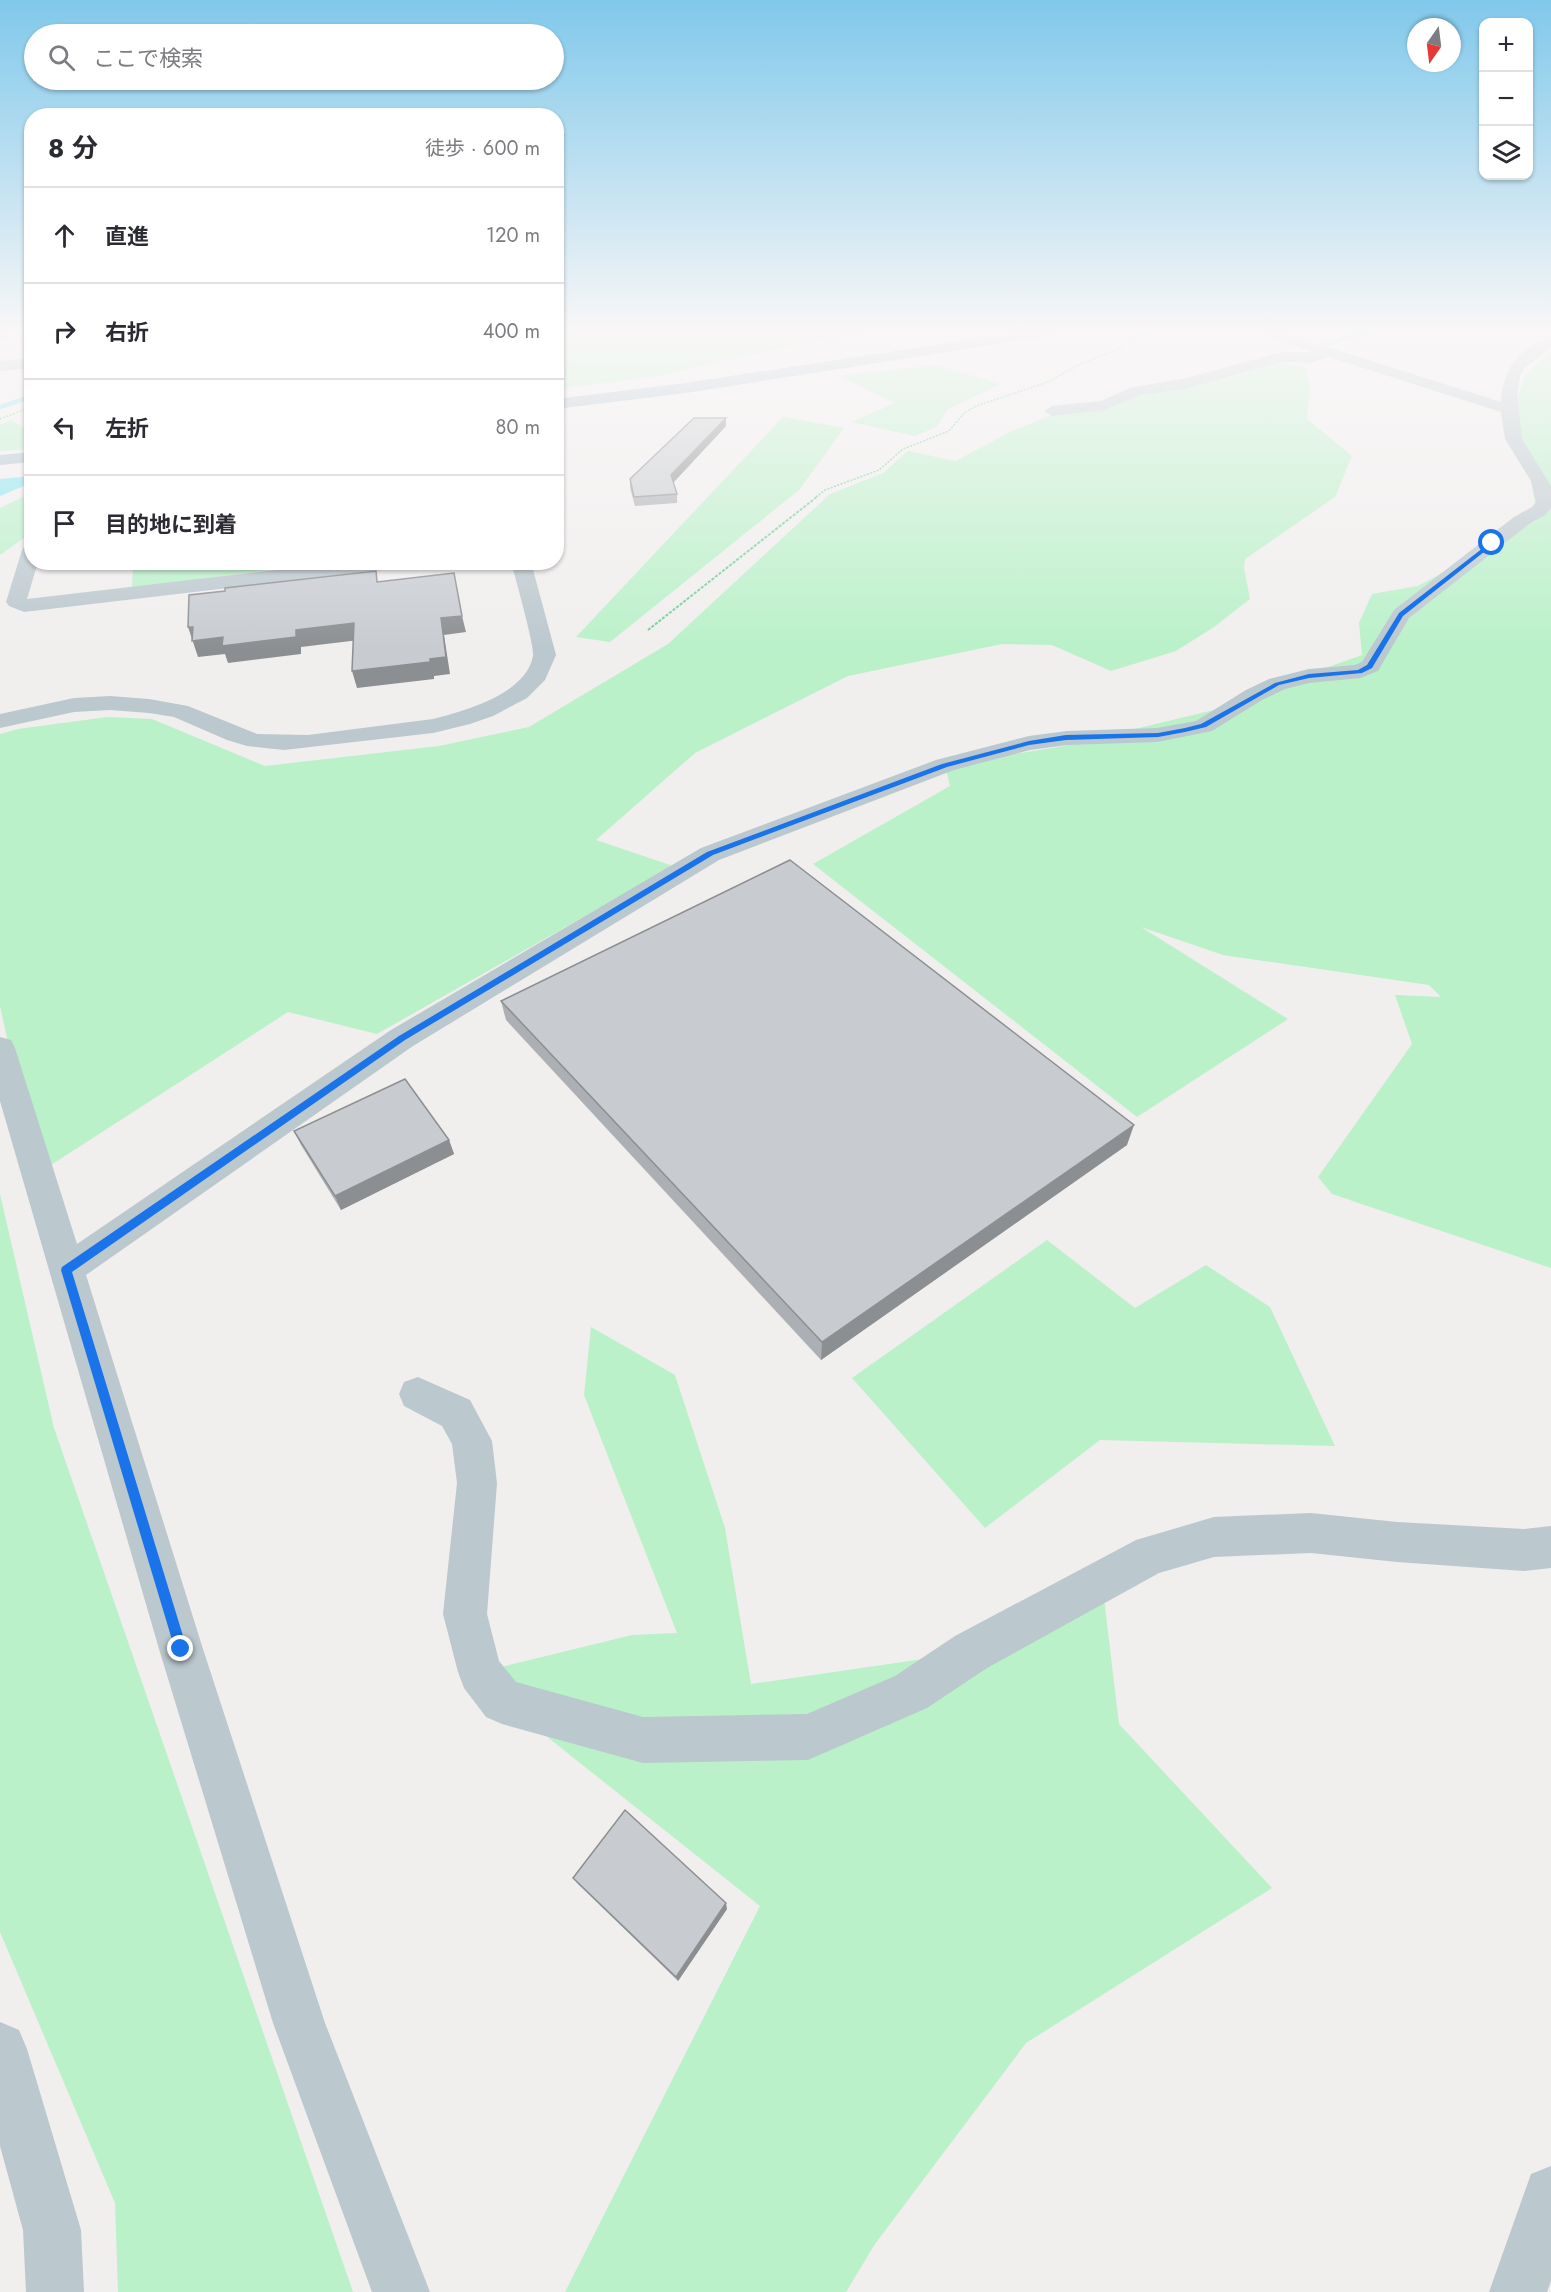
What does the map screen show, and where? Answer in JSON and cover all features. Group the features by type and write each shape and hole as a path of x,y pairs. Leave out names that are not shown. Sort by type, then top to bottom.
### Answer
{"main road":[{"path":"0,460 24,458"}],"street":[{"path":"66,1270 402,1038 710,854 945,765 1029,743 1057,739 1158,735 1204,726 1277,684 1309,676 1360,672 1370,666 1401,614 1521,521 1540,510 1546,501 1543,486 1515,445 1511,435"},
{"path":"26,570 16,602 24,606 330,570"},
{"path":"0,721 74,705 110,703 180,711 235,735 255,741 292,743 433,726 462,719 485,711 519,693 534,680 545,655 523,570"},
{"path":"0,1048 177,1637 299,2023 401,2292"},
{"path":"418,1394 456,1413 472,1441 477,1483 465,1614 480,1672 502,1701 643,1740 808,1737 911,1692 972,1652 1150,1555 1214,1536 1311,1533 1397,1542 1524,1550 1551,1547"},
{"path":"0,2049 52,2230 55,2292"},
{"path":"1518,2292 1551,2194"}],"path":[{"path":"648,630 825,490 879,470 903,449 939,435"}],"green space":[{"path":"0,435 24,435 24,449 0,451"},
{"path":"766,435 839,435 799,490 610,642 576,637"},
{"path":"1004,435 1326,435 1352,456 1335,497 1245,559 1244,568 1250,599 1214,627 1176,651 1111,671 1052,645 1002,644 848,676 695,753 596,840 673,866 377,1034 288,1012 37,1174 0,1006 0,734 18,729 108,717 152,719 265,766 439,746 529,727 668,644 830,494 883,473 908,451 956,461"},
{"path":"1516,435 1551,435 1551,1268 1332,1194 1318,1177 1412,1044 1395,995 1441,997 1429,985 1223,955 1141,927 1288,1019 1137,1117 813,864 950,786 945,765 1064,746 1239,704 1264,690 1362,655 1359,623 1372,594 1418,586 1538,520 1528,464"},
{"path":"24,496 24,538 0,555 0,508"},
{"path":"133,570 270,570 132,588"},
{"path":"0,1194 54,1428 353,2292 118,2292 115,2203 0,1932"},
{"path":"1047,1240 1135,1308 1206,1265 1270,1307 1335,1446 1100,1440 985,1528 852,1378"},
{"path":"591,1327 675,1375 725,1528 751,1684 971,1652 1102,1581 1119,1724 1272,1888 1026,2043 875,2244 846,2292 565,2292 760,1906 502,1701 480,1672 632,1635 677,1633 584,1395"}],"water":[{"path":"24,477 24,486 0,496 0,479"}],"building":[{"path":"676,435 710,435 671,475 677,494 634,497 630,479"},
{"path":"376,571 377,582 454,573 462,616 441,618 446,657 430,659 430,662 352,671 354,623 296,630 296,637 222,646 223,637 192,641 193,627 188,627 189,595 225,591 225,588"},
{"path":"790,860 1134,1125 822,1342 501,1001"},
{"path":"405,1079 449,1140 335,1196 294,1131"},
{"path":"625,1810 726,1903 676,1977 573,1878"}],"route":[{"path":"181,1649 66,1270 402,1038 710,854 945,765 1029,743 1066,738 1158,735 1204,726 1254,695 1277,684 1309,676 1360,672 1370,666 1401,614 1492,543"}]}
